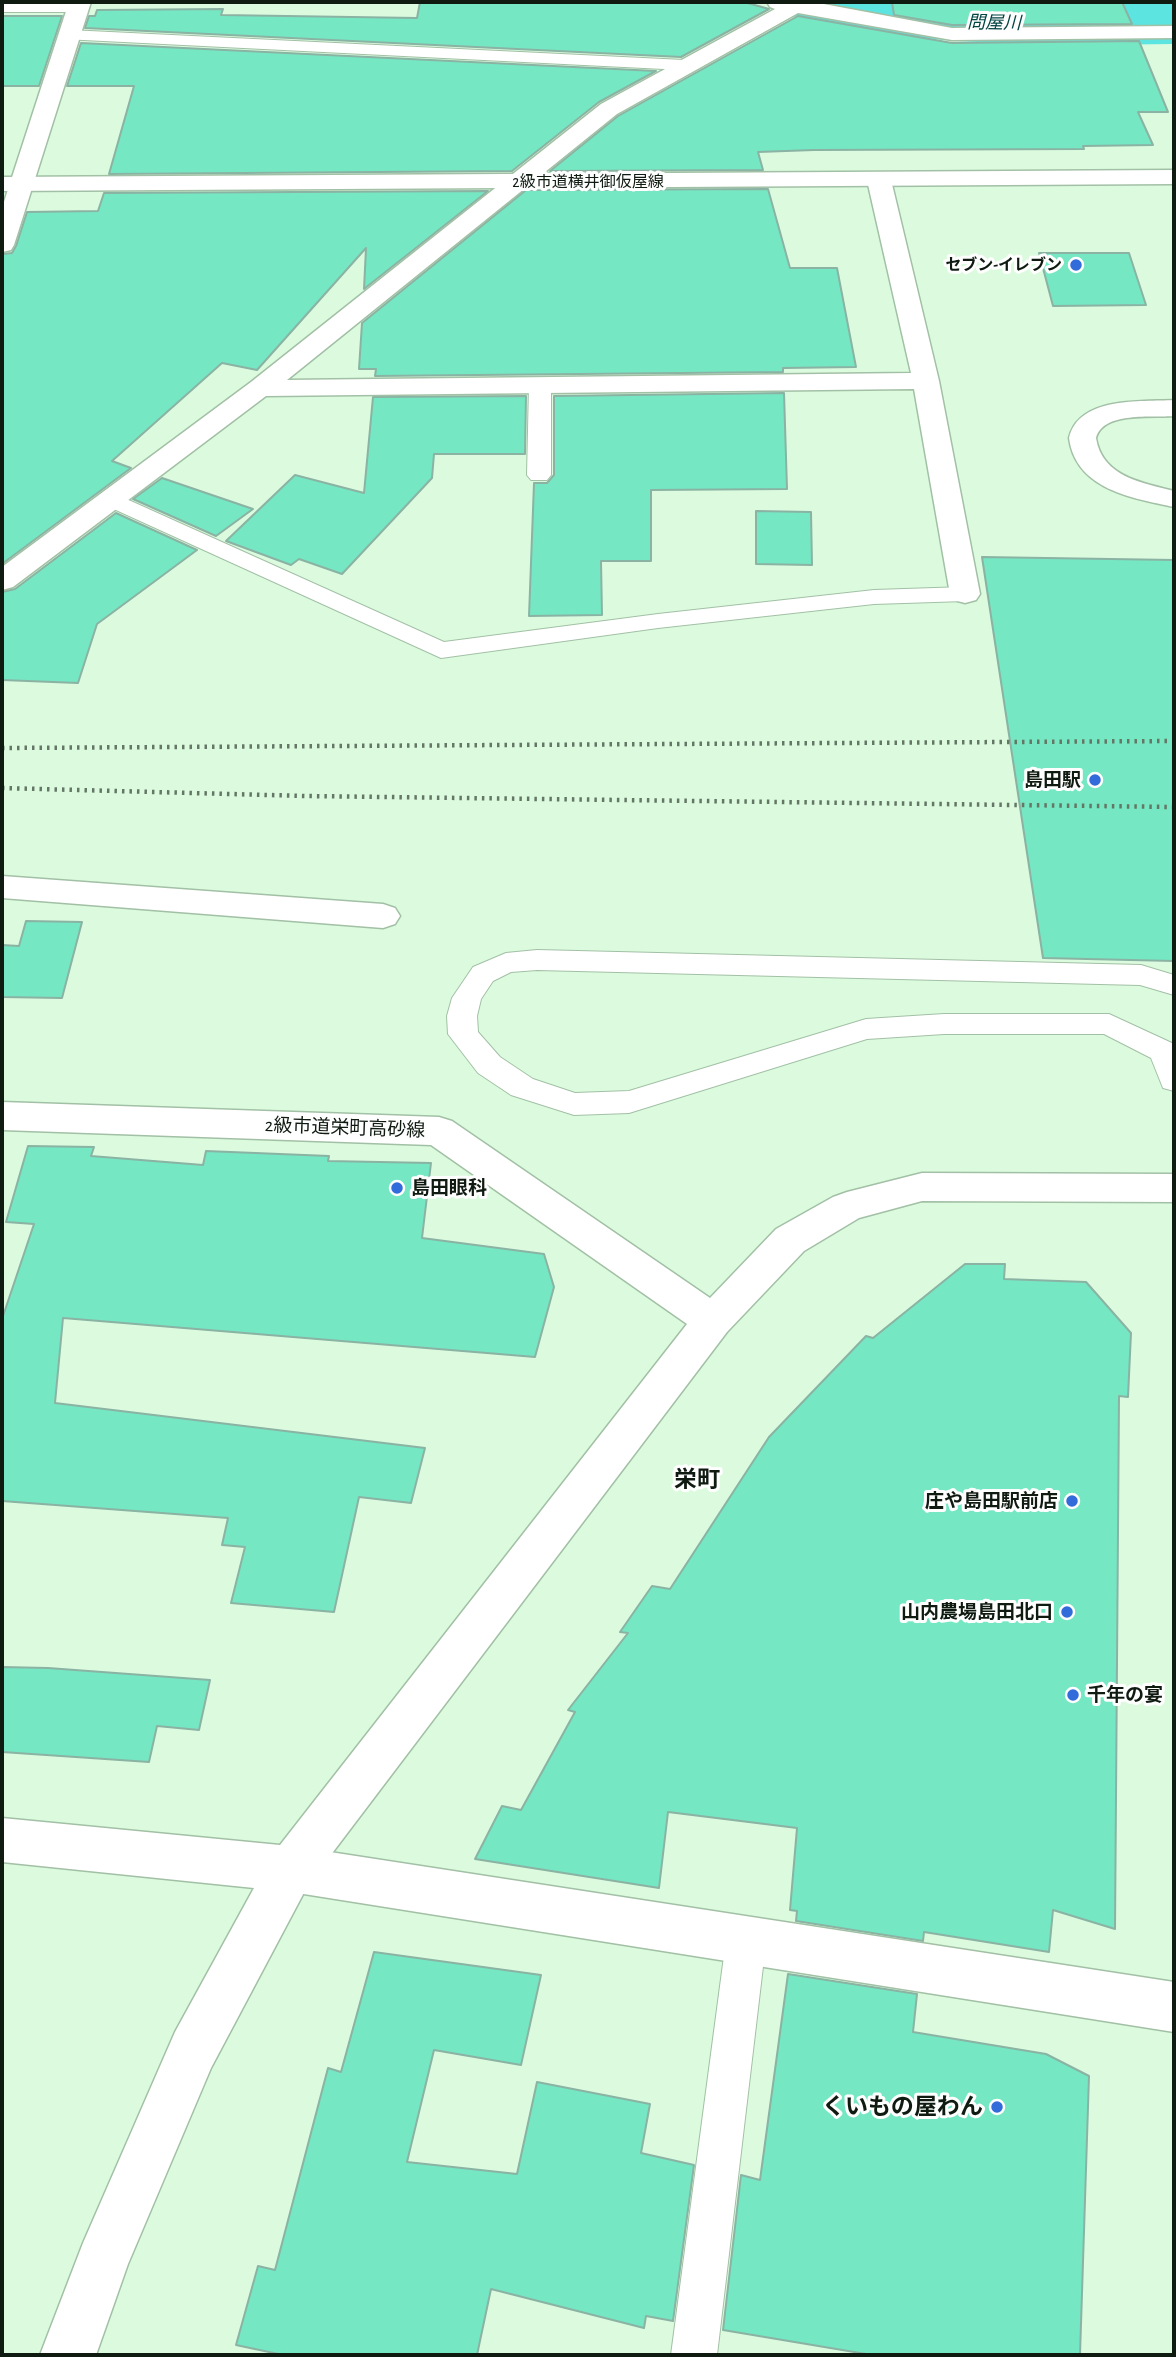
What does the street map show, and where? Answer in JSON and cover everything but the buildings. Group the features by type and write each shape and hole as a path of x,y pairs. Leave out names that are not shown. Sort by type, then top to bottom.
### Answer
{"street":[{"path":"772,2 799,4 952,34 1174,32"},
{"path":"2,245 11,184 79,4"},
{"path":"2,581 260,388 609,109 684,65 799,4"},
{"name":"2級市道横井御仮屋線","path":"11,184 1174,177"},
{"path":"879,180 926,381 965,594"},
{"path":"260,388 926,381"},
{"path":"1174,408 1105,414 1087,425 1082,438 1086,457 1094,471 1115,483 1174,499"},
{"path":"2,887 383,916"},
{"name":"2級市道栄町高砂線","path":"4,1120 439,1131 713,1321"},
{"path":"68,2355 102,2262 193,2050 291,1869 713,1321 790,1240 847,1207 922,1187 1174,1188"},
{"path":"2,1840 291,1869 1174,2007"}],"lane":[{"path":"2,7 79,4"},
{"path":"69,36 684,65"},
{"path":"539,475 540,386"},
{"path":"113,500 441,650 860,598 965,594"},
{"path":"1174,985 1141,975 537,960 506,963 483,974 467,998 462,1016 463,1034 489,1065 522,1087 574,1104 629,1102 866,1029 944,1024 1109,1024 1164,1052 1174,1080"},
{"path":"694,2355 746,1941"}],"waterway":[{"name":"問屋川","path":"815,2 904,17 949,21 1174,24"}],"railway":[{"path":"2,748 1174,741"},
{"path":"2,788 306,796 1174,807"}],"place":[{"name":"セブン-イレブン","path":"1076,265"},
{"name":"島田駅","path":"1095,780"},
{"name":"島田眼科","path":"397,1188"},
{"name":"庄や島田駅前店","path":"1072,1501"},
{"name":"山内農場島田北口","path":"1067,1612"},
{"name":"千年の宴","path":"1073,1695"},
{"name":"くいもの屋わん","path":"997,2107"}],"district":[{"name":"栄町","path":"697,1480"}]}
